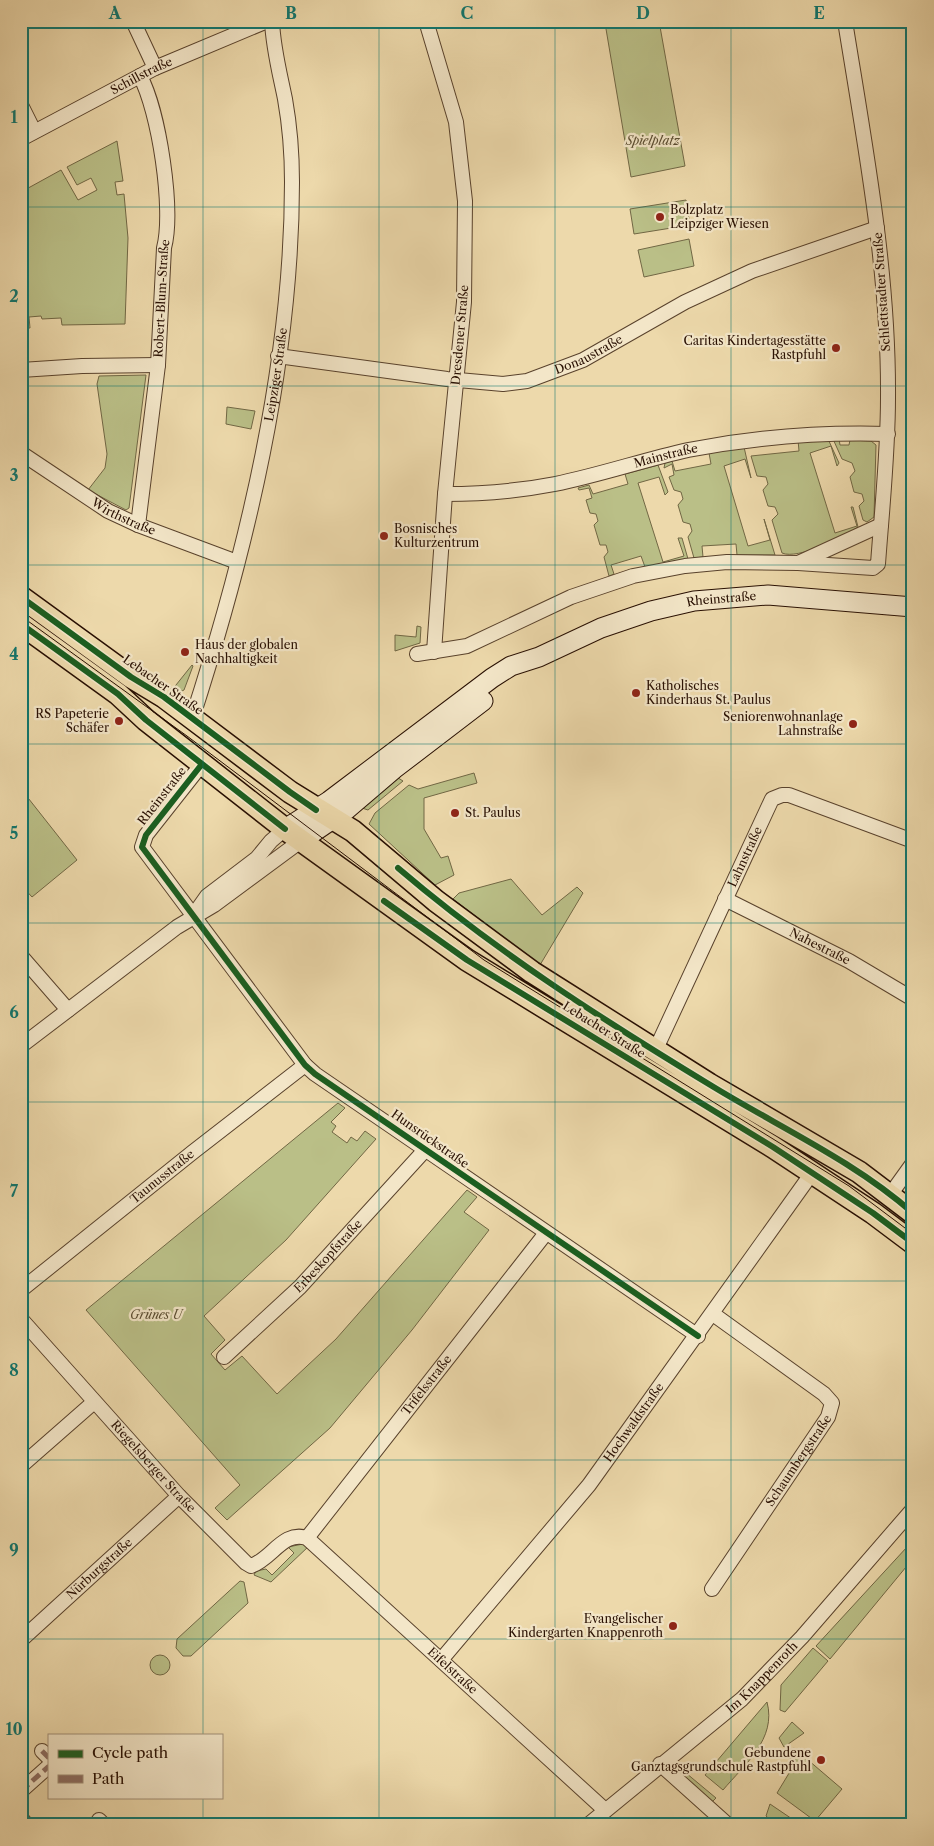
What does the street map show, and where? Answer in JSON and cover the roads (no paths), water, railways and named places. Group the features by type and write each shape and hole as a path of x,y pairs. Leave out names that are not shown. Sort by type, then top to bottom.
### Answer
{"main road":[{"name":"Lebacher Straße","path":"21,597 325,815 353,831 436,901 532,972 655,1051 784,1130 859,1172 913,1214"},
{"name":"Lebacher Straße","path":"21,624 118,694 146,720 294,835 483,970 697,1100 812,1173 873,1213 913,1243"},
{"path":"184,750 192,718"},
{"path":"483,970 484,960 498,954 532,972"}],"street":[{"path":"133,21 155,68"},
{"name":"Schillstraße","path":"21,139 155,68 266,21"},
{"name":"Leipziger Straße","path":"192,718 237,562 268,426 278,356 288,261 292,173 291,143 272,21"},
{"name":"Dresdener Straße","path":"426,21 456,122 465,201 466,283 446,494 434,652"},
{"name":"Schlettstadter Straße","path":"798,563 873,568 878,564 888,434 886,337 877,228 845,21"},
{"name":"Robert-Blum-Straße","path":"138,525 158,365 164,248 168,234 164,176 150,99 140,76"},
{"path":"21,105 34,131"},
{"name":"Donaustraße","path":"278,356 456,380 503,384 548,375 589,357 684,302 711,289 765,266 877,228"},
{"path":"21,370 82,366 158,365"},
{"name":"Mainstraße","path":"446,494 498,492 556,484 685,451 747,440 826,432 888,434"},
{"name":"Wirthstraße","path":"21,453 108,511 138,525 237,562"},
{"path":"417,654 467,646 571,597 633,576 685,566 727,562 798,563 880,525"},
{"name":"Rheinstraße","path":"21,1046 193,916 214,905 294,835 394,768 539,657 624,620 679,604 702,600 768,595 913,607"},
{"name":"Rheinstraße","path":"193,916 142,847 146,835 202,764"},
{"name":"Lahnstraße","path":"655,1051 766,809 772,800 782,795 913,841"},
{"name":"Rheinstraße","path":"193,916 207,896 257,858 271,841 294,835"},
{"name":"Nahestraße","path":"725,899 849,961 913,999"},
{"name":"Hunsrückstraße","path":"193,916 305,1065 425,1150 698,1336"},
{"path":"21,956 68,1010"},
{"name":"Taunusstraße","path":"21,1290 305,1065"},
{"name":"Erbeskopfstraße","path":"224,1357 300,1287 425,1150"},
{"path":"890,1195 913,1163"},
{"name":"Hochwaldstraße","path":"441,1660 589,1485 698,1336 812,1173"},
{"name":"Trifelsstraße","path":"302,1536 546,1233"},
{"name":"Schaumbergstraße","path":"712,1314 824,1394 832,1403 828,1417 712,1588"},
{"name":"Riegelsberger Straße","path":"21,1319 179,1496 246,1563 251,1566 258,1564 289,1538 302,1536"},
{"path":"21,1466 94,1402"},
{"name":"Nürburgstraße","path":"21,1640 179,1496"},
{"name":"Im Knappenroth","path":"588,1825 660,1764 742,1699 773,1668 913,1510"},
{"name":"Eifelstraße","path":"302,1536 605,1810"},
{"path":"660,1764 728,1825"},
{"path":"21,1791 48,1767"},
{"path":"21,1818 27,1825"}],"tram line":[{"path":"21,616 187,736 484,960 849,1186 913,1234"}],"place":[{"name":"Bolzplatz Leipziger Wiesen","path":"660,217"},
{"name":"Caritas Kindertagesstätte Rastpfuhl","path":"836,348"},
{"name":"Bosnisches Kulturzentrum","path":"384,536"},
{"name":"Haus der globalen Nachhaltigkeit","path":"185,652"},
{"name":"Katholisches Kinderhaus St. Paulus","path":"636,693"},
{"name":"RS Papeterie Schäfer","path":"119,721"},
{"name":"Seniorenwohnanlage Lahnstraße","path":"853,724"},
{"name":"St. Paulus","path":"455,813"},
{"name":"Evangelischer Kindergarten Knappenroth","path":"673,1626"},
{"name":"Gebundene Ganztagsgrundschule Rastpfuhl","path":"821,1760"}],"park label":[{"name":"Spielplatz","path":"653,141"},
{"name":"Grünes U","path":"156,1315"}]}
